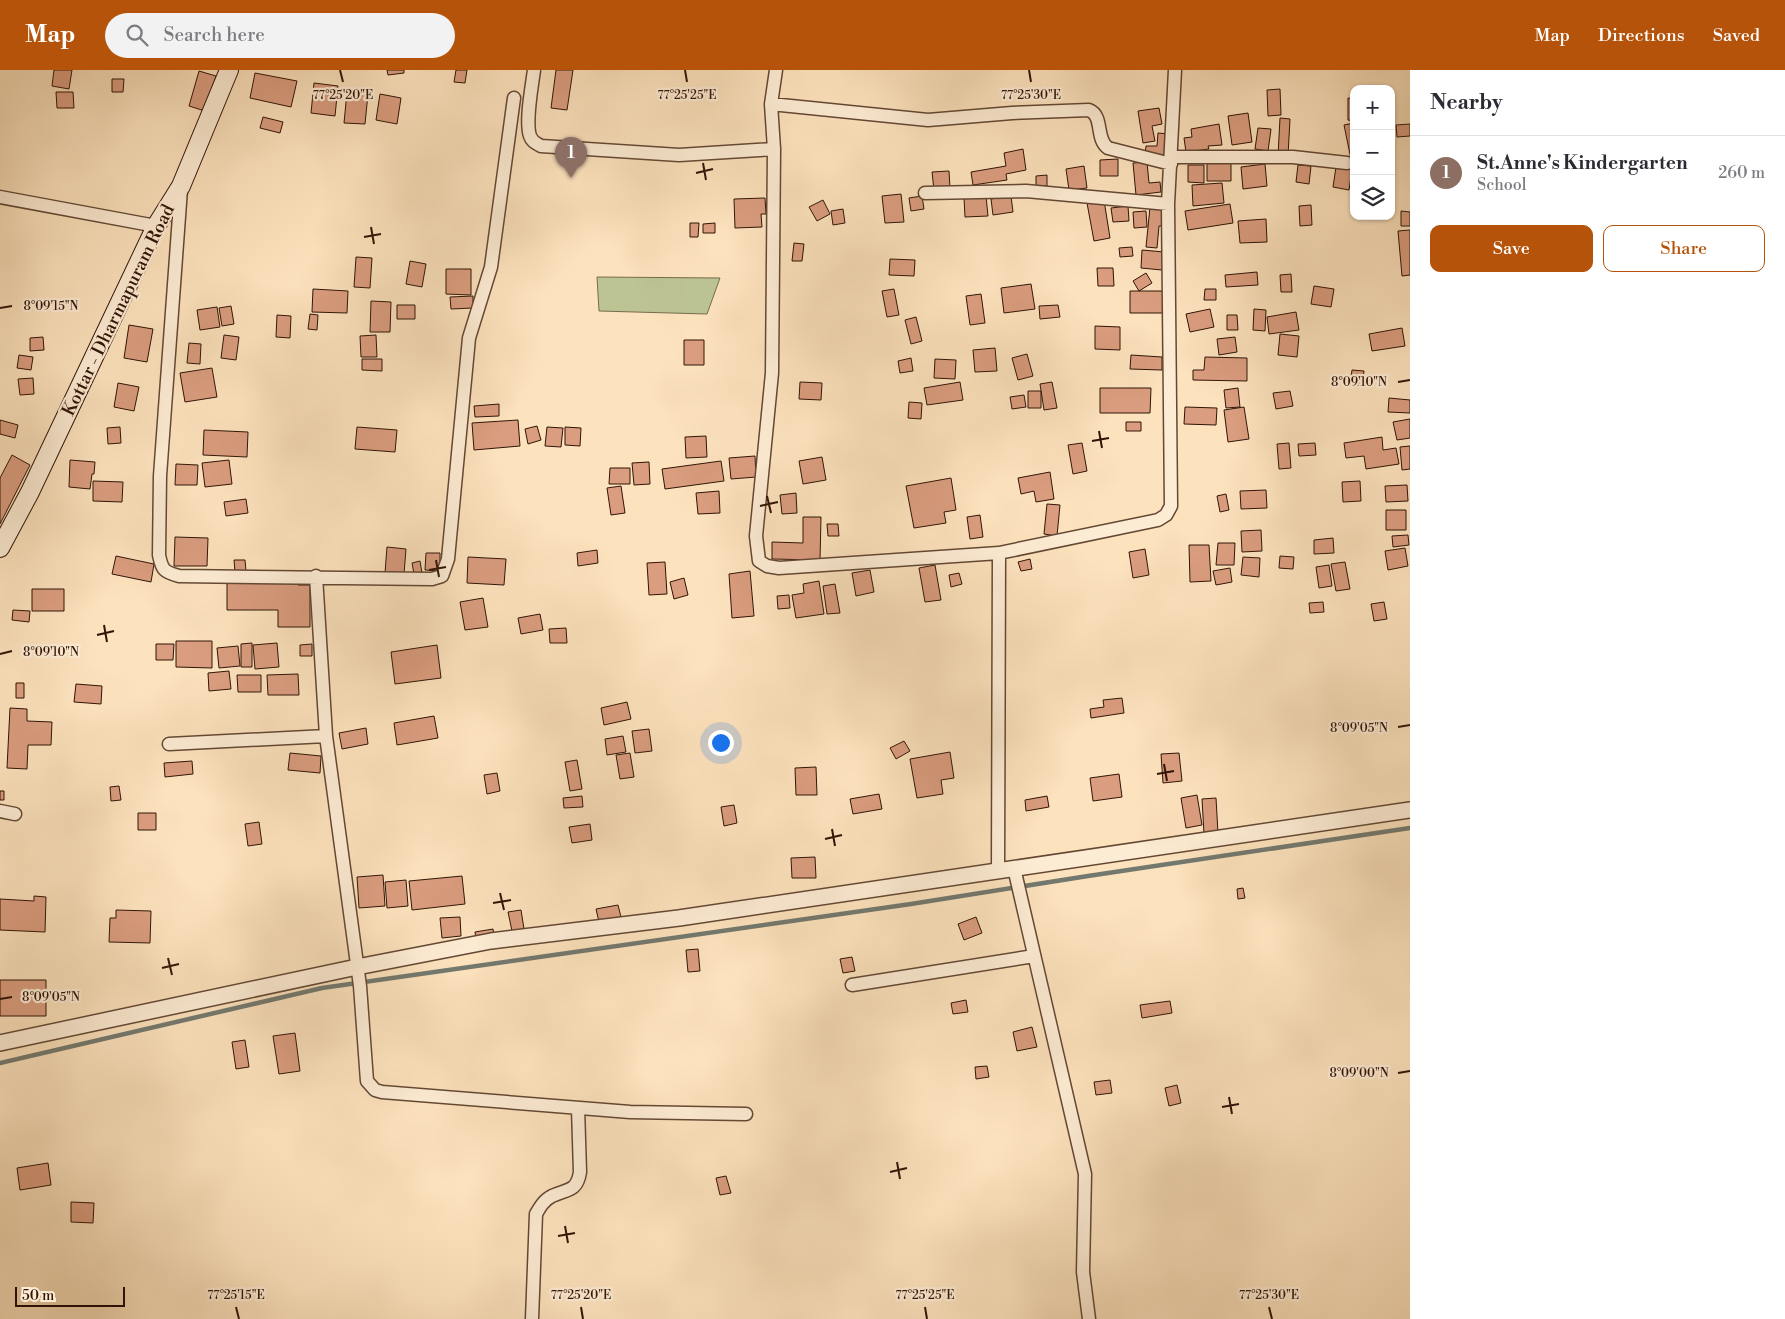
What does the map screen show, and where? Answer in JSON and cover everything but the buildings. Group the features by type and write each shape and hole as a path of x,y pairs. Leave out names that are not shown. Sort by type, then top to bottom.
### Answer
{"main road":[{"name":"Kottar - Dharmapuram Road","path":"0,548 30,492 156,226 181,186 229,70"}],"street":[{"path":"534,70 528,124 529,135 533,142 541,146 679,155 774,149"},
{"path":"776,70 771,104 774,149 772,373 756,536 759,560 767,566 779,568 999,553 1158,520 1166,515 1171,506 1168,204 1172,161 1175,70"},
{"path":"181,186 160,476 158,555 161,565 166,572 179,576 316,576 432,579 442,576 448,559 469,338 491,267 514,98"},
{"path":"771,104 928,120 1089,110 1097,116 1101,140 1103,145 1108,148 1172,161 1293,157 1348,163"},
{"path":"925,193 1026,191 1168,204"},
{"path":"0,197 156,226"},
{"path":"998,871 999,553"},
{"path":"316,576 326,736 359,976 367,1081 375,1090 382,1092 630,1112 746,1114"},
{"path":"169,744 326,736"},
{"path":"0,1043 359,976 491,942 679,918 998,871 1017,880 1410,810"},
{"path":"0,811 15,814"},
{"path":"1017,880 1085,1174 1083,1272 1089,1319"},
{"path":"852,985 1034,956"},
{"path":"532,1319 536,1214 541,1205 550,1197 573,1188 579,1182 578,1108"}],"green space":[{"path":"597,277 720,278 707,314 599,311"}],"waterway":[{"path":"0,1063 322,988 911,904 1410,828"}],"place":[{"name":"St.Anne's Kindergarten","path":"571,178"}]}
